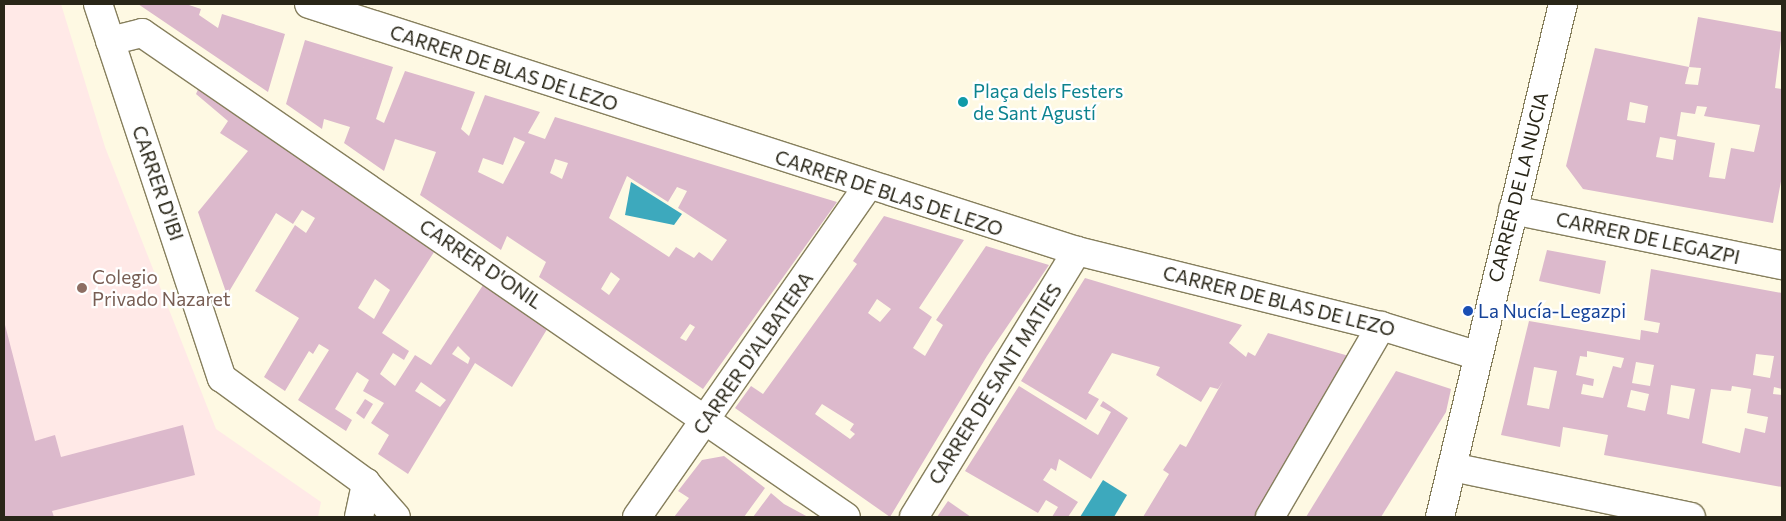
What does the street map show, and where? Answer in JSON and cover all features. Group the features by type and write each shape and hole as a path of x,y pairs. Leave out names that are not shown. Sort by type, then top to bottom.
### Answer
{"street":[{"name":"CARRER D'IBI","path":"98,4 222,378 366,483 396,517"},
{"name":"CARRER DE BLAS DE LEZO","path":"310,4 867,187 1077,251 1381,326 1476,354"},
{"name":"CARRER DE LA NUCIA","path":"1440,517 1476,354 1563,4"},
{"name":"CARRER D'ONIL","path":"110,41 142,33 708,420 846,517"},
{"name":"CARRER D'ALBATERA","path":"637,517 708,420 867,187"},
{"name":"CARRER DE LEGAZPI","path":"1513,210 1782,265"},
{"name":"CARRER DE SANT MATIES","path":"914,517 1077,251"},
{"path":"1270,517 1381,326"},
{"path":"1452,466 1691,517"},
{"path":"359,517 366,483"}],"shaded area":[{"name":"Colegio Privado Nazaret","path":"4,4 61,4 105,147 216,429 321,502 318,517 4,517"}],"water":[{"path":"631,182 682,214 674,225 625,215"},
{"path":"1103,480 1127,495 1114,517 1080,517"}],"building":[{"path":"138,4 186,4 201,9 199,15 218,28 222,14 285,34 268,92"},
{"path":"1698,17 1782,32 1775,88 1782,89 1782,176 1773,223 1583,189 1566,166 1595,48 1689,67","holes":["1689,67 1701,68 1698,85 1685,84","1630,102 1648,106 1645,123 1627,120","1697,106 1707,107 1704,116 1760,125 1754,152 1731,148 1725,179 1709,177 1715,143 1677,136 1681,112 1695,114","1660,137 1676,140 1673,160 1656,157"]},
{"path":"305,40 393,67 376,119 384,123 405,71 475,92 461,129 469,136 485,95 540,112 528,133 545,139 555,117 837,202 703,389 539,277 546,262 507,236 501,250 420,195 436,152 395,139 384,171 344,143 350,127 324,119 322,129 286,104","holes":["514,137 525,142 503,184 478,172 483,158 503,165","555,159 568,163 562,179 550,173","627,176 668,202 677,187 687,191 678,208 727,240 712,261 699,252 694,258 676,247 669,257 609,218","611,272 620,279 609,295 601,289","690,324 695,327 686,341 680,338"]},
{"path":"199,87 436,249 382,333 409,351 404,360 393,353 380,374 395,386 415,355 431,365 485,282 549,326 512,387 475,363 408,474 378,454 389,435 371,423 384,403 363,391 369,380 357,372 335,409 352,420 346,431 298,400 329,350 319,344 313,354 309,351 285,391 264,377 299,318 255,291 295,225 306,233 315,218 302,210 293,224 276,213 227,295 198,212 248,151 220,133 228,121 196,94","holes":["375,279 390,290 374,319 358,308","458,346 470,358 468,364 452,354","421,382 446,400 440,407 415,391"]},
{"path":"884,216 964,240 919,308 932,317 913,348 925,356 943,325 936,320 986,246 1049,265 987,356 890,517 735,408 751,386 763,394 857,264 853,261","holes":["877,299 891,309 880,322 868,313","822,404 854,424 850,430 855,434 850,439 815,414"]},
{"path":"1547,250 1606,261 1600,294 1539,281"},
{"path":"1651,269 1782,293 1782,389 1774,387 1773,394 1782,395 1782,487 1604,455 1608,435 1563,427 1560,447 1501,435 1529,321 1640,340 1641,330 1658,333 1660,323 1644,320","holes":["1587,351 1624,358 1621,368 1613,366 1603,398 1581,394 1583,384 1593,386 1594,379 1576,375 1580,356 1587,357","1756,354 1774,356 1770,378 1753,375","1636,362 1654,365 1650,386 1632,383","1534,367 1557,371 1549,409 1527,405","1671,385 1695,389 1689,419 1667,414","1732,386 1751,389 1747,413 1768,417 1765,433 1745,428 1740,453 1702,443 1711,389 1731,391","1631,390 1649,394 1645,411 1627,407"]},
{"path":"1085,278 1242,325 1229,343 1246,357 1248,352 1255,356 1268,333 1349,356 1352,361 1256,517 1143,517 1169,474 1163,470 1180,444 1186,447 1223,381 1218,389 1210,387 1201,402 1156,375 1160,367 1112,353 1088,393 1099,399 1086,420 1021,381"},
{"path":"4,321 35,441 55,435 61,457 183,425 195,475 52,511 54,517 4,517"},
{"path":"1396,371 1451,389 1446,412 1381,517 1306,517"},
{"path":"1019,386 1098,435 1111,412 1100,406 1103,401 1128,418 1091,479 1059,459 1056,471 1051,468 1043,480 1078,502 1068,517 1052,517 1058,507 1046,500 1038,513 965,471"},
{"path":"365,399 373,404 364,419 356,413"},
{"path":"724,456 765,488 744,517 674,517 689,498 678,491 702,460"},
{"path":"771,493 784,504 808,517 753,517"},
{"path":"948,501 971,517 937,517"}],"place":[{"name":"Plaça dels Festers de Sant Agustí","path":"963,102"},
{"name":"Colegio Privado Nazaret","path":"82,288"},
{"name":"La Nucía-Legazpi","path":"1468,311"}]}
